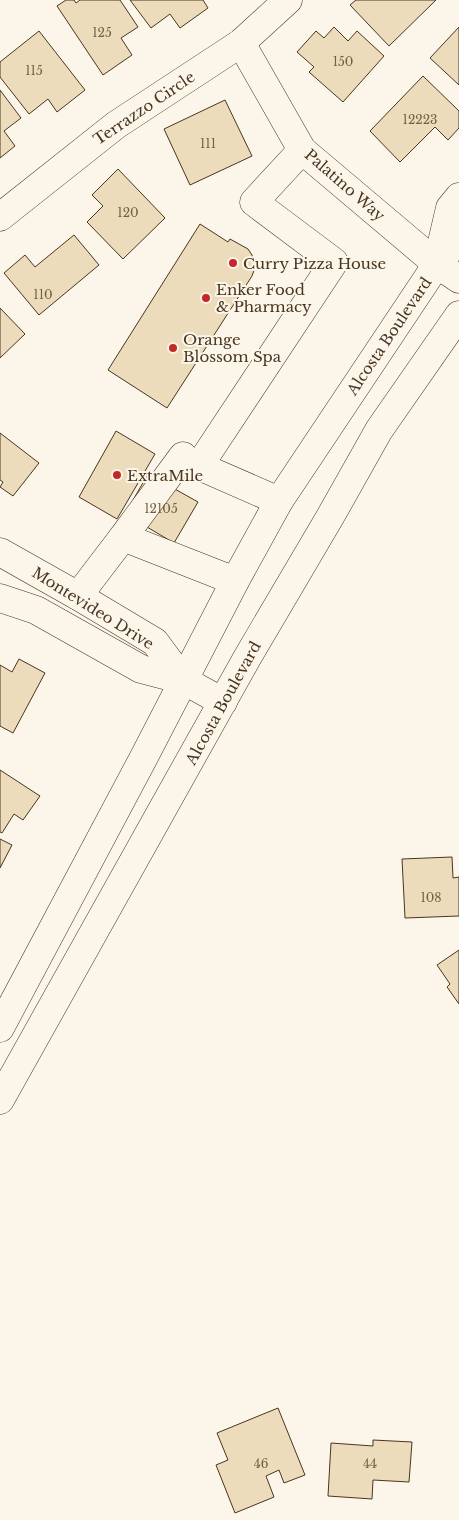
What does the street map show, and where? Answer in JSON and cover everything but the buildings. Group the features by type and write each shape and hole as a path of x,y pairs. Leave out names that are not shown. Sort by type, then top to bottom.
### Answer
{"main road":[{"name":"Terrazzo Circle","path":"0,217 116,125 241,43 288,0"},
{"name":"Palatino Way","path":"241,43 302,150 437,264 459,280"},
{"path":"279,502 199,466 334,262 254,202 302,150"},
{"name":"Alcosta Boulevard","path":"437,264 450,208 459,197"},
{"name":"Alcosta Boulevard","path":"3,1020 140,766 235,581 279,502 437,264 459,240"},
{"name":"Alcosta Boulevard","path":"0,1100 223,702 379,430 459,315"},
{"path":"78,596 183,456"},
{"path":"123,537 235,581"},
{"name":"Montevideo Drive","path":"0,552 155,642 183,680"},
{"name":"Montevideo Drive","path":"0,598 36,610 141,669 183,680"},
{"path":"183,680 223,702"}],"place":[{"name":"Curry Pizza House","path":"233,263"},
{"name":"Enker Food & Pharmacy","path":"206,298"},
{"name":"Orange Blossom Spa","path":"173,348"},
{"name":"ExtraMile","path":"117,475"}]}
